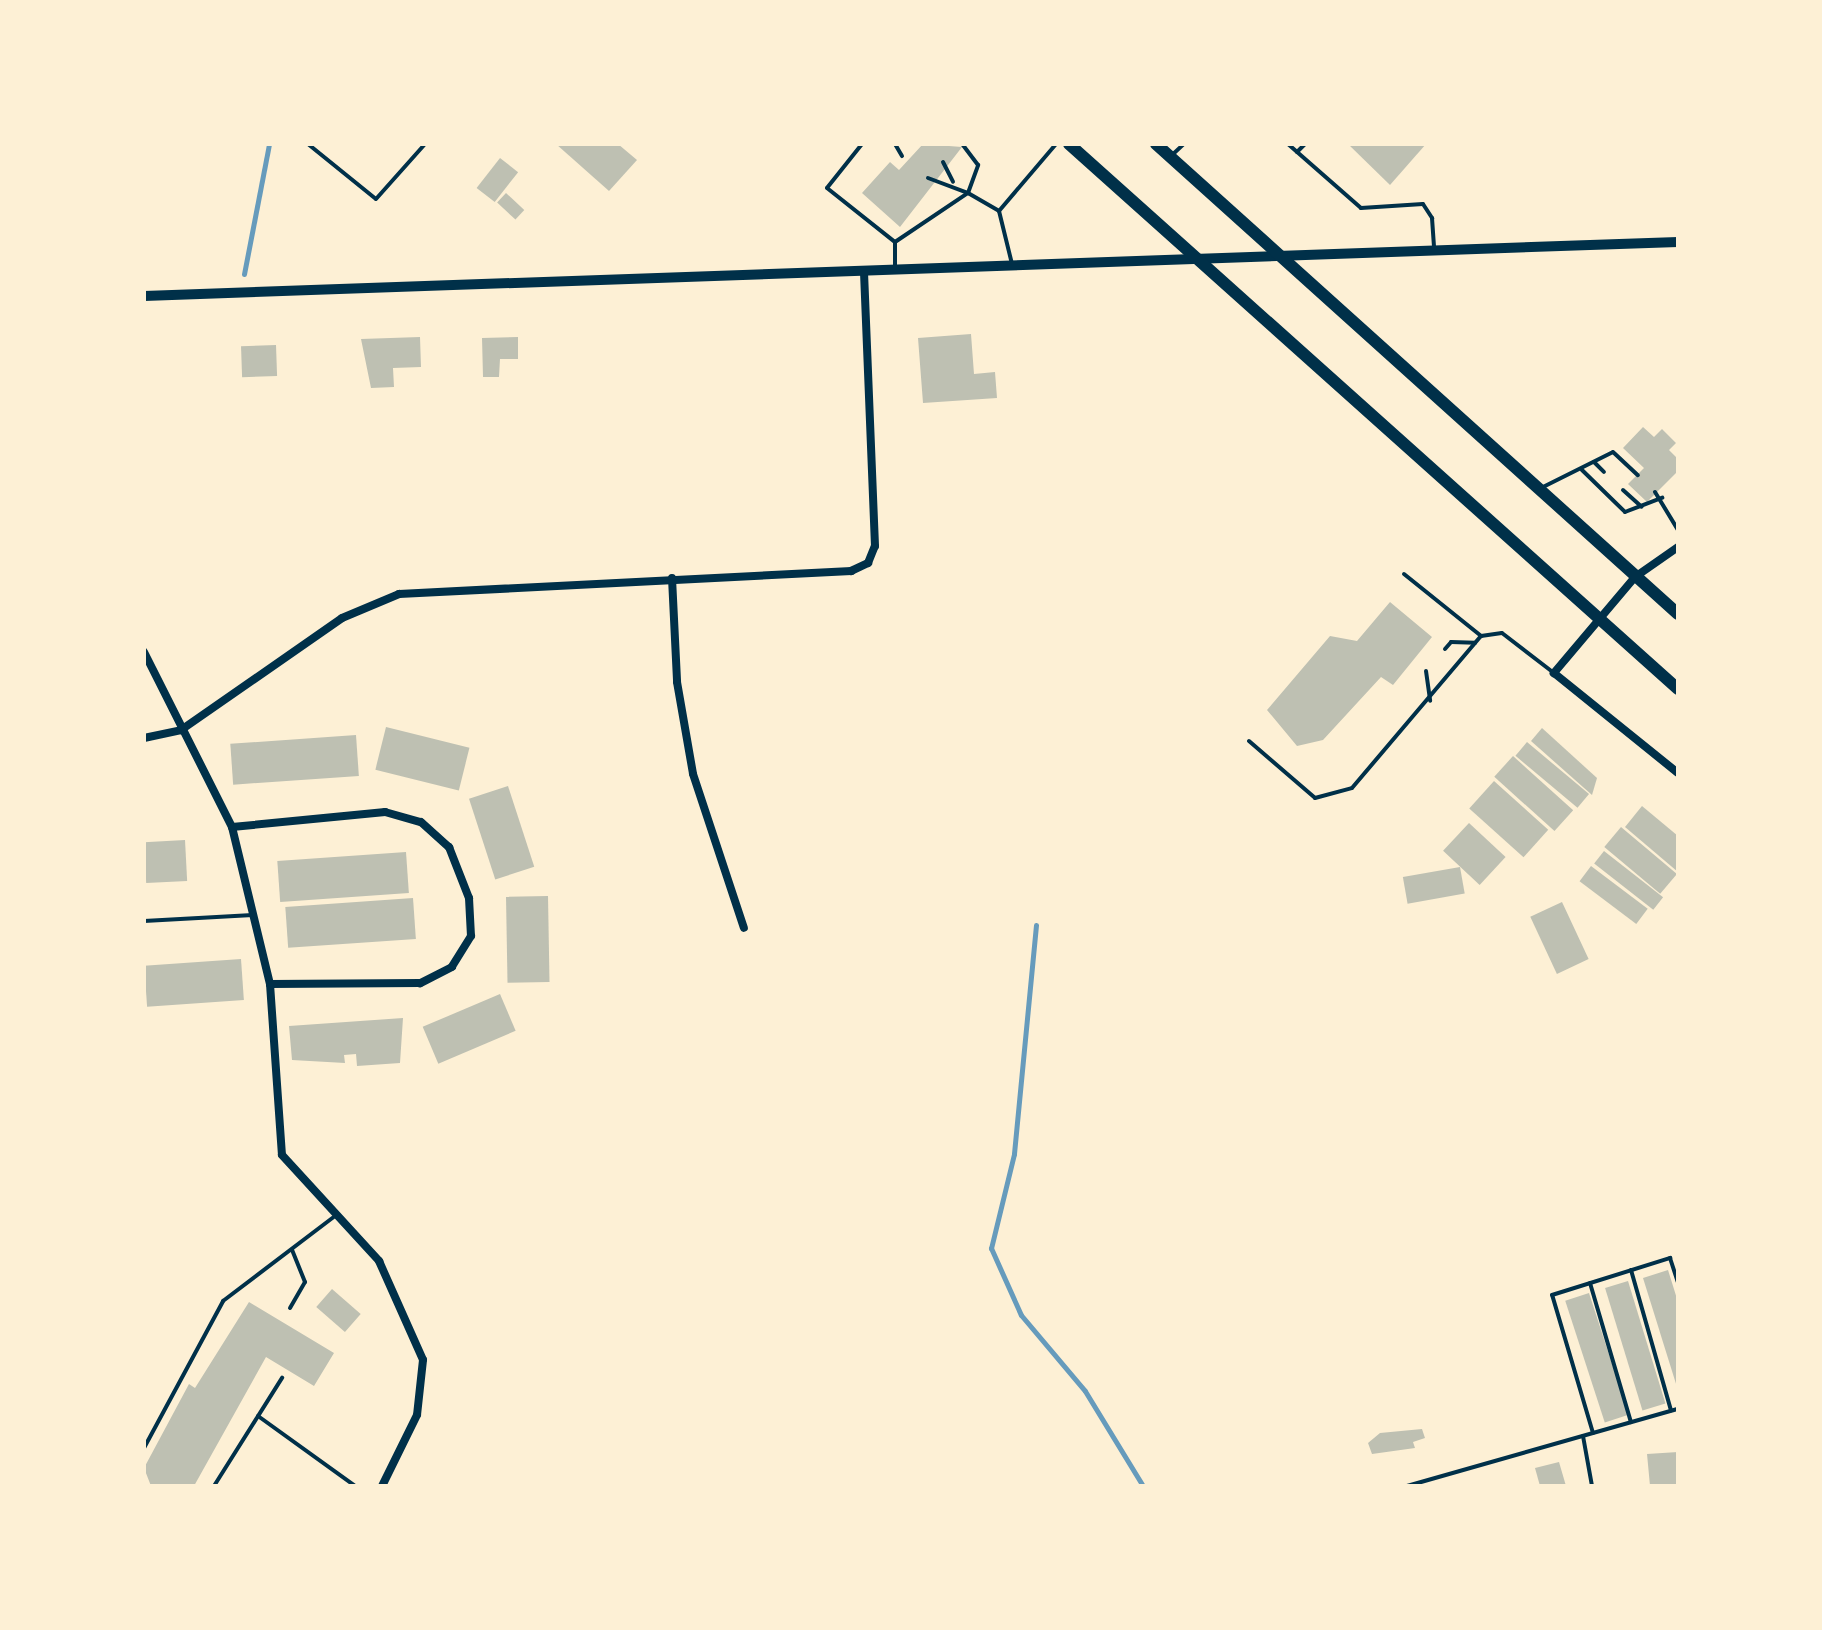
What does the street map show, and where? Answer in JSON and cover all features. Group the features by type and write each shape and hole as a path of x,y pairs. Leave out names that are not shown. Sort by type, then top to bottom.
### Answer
{"main road":[{"path":"1069,144 1678,689"},
{"path":"1156,144 1281,253 1678,614"}],"street":[{"path":"144,296 864,273 1196,255 1678,242"},
{"path":"144,738 181,730 342,618 399,594 851,571 868,563 875,546 864,273"},
{"path":"1678,547 1635,577 1554,673 1678,773"},
{"path":"672,578 677,682 693,774 744,928"},
{"path":"144,652 232,827 270,984 282,1155 379,1261 423,1360 417,1415 382,1486"},
{"path":"232,827 385,812 421,822 449,847 469,898 471,936 452,967 420,983 270,984"}],"lane":[{"path":"308,144 376,199 425,144"},
{"path":"862,144 827,188 895,242"},
{"path":"895,144 902,156"},
{"path":"895,242 968,193 978,165 962,144"},
{"path":"999,211 1056,144"},
{"path":"1170,156 1184,144"},
{"path":"1288,144 1361,208 1423,204 1432,218 1434,248"},
{"path":"1297,152 1305,144"},
{"path":"943,162 953,182"},
{"path":"928,178 953,182 999,211 1013,264"},
{"path":"895,242 895,271"},
{"path":"1539,489 1613,452 1638,475"},
{"path":"1594,462 1604,472"},
{"path":"1582,470 1625,512 1662,498"},
{"path":"1623,490 1642,507"},
{"path":"1655,492 1662,498 1678,530"},
{"path":"1404,574 1481,636 1502,633 1554,673"},
{"path":"1249,741 1315,798 1352,788 1430,701 1481,636"},
{"path":"1445,649 1451,642 1477,643"},
{"path":"1426,671 1430,701"},
{"path":"144,921 253,915"},
{"path":"144,1448 223,1301 335,1216"},
{"path":"290,1308 305,1282 292,1249"},
{"path":"1593,1433 1552,1295 1670,1258 1678,1283"},
{"path":"1631,1270 1672,1411"},
{"path":"1590,1283 1631,1422"},
{"path":"214,1486 282,1378"},
{"path":"1407,1486 1678,1409"},
{"path":"258,1416 355,1486"},
{"path":"1583,1436 1592,1486"}],"building":[{"path":"556,144 618,144 637,160 609,191"},
{"path":"923,144 962,147 900,227 862,193 890,162 899,170"},
{"path":"1348,144 1426,144 1390,185"},
{"path":"500,158 518,172 495,202 477,188"},
{"path":"506,193 524,210 515,220 497,203"},
{"path":"971,334 974,374 995,372 997,398 923,403 918,338"},
{"path":"420,337 421,367 393,368 394,387 371,388 361,339"},
{"path":"518,337 518,359 500,359 499,377 483,377 482,338"},
{"path":"276,345 277,376 242,377 241,346"},
{"path":"1643,427 1654,437 1662,429 1676,443 1669,450 1678,459 1678,471 1647,502 1628,484 1644,468 1623,448"},
{"path":"1390,602 1432,637 1393,685 1381,677 1323,740 1297,746 1267,710 1330,636 1357,641"},
{"path":"386,727 469,748 459,790 375,770"},
{"path":"1542,728 1597,778 1592,795 1531,741"},
{"path":"356,735 359,776 233,785 230,744"},
{"path":"1527,742 1589,794 1577,808 1515,756"},
{"path":"1513,756 1573,810 1554,831 1494,777"},
{"path":"1494,781 1548,830 1523,857 1469,808"},
{"path":"508,786 534,867 495,880 469,799"},
{"path":"1642,806 1678,836 1678,872 1625,827"},
{"path":"1469,823 1506,857 1480,885 1443,851"},
{"path":"1621,827 1677,874 1660,894 1604,847"},
{"path":"185,840 187,881 146,883 144,842"},
{"path":"1604,851 1663,897 1653,910 1594,864"},
{"path":"406,852 409,893 280,902 277,861"},
{"path":"1591,866 1648,909 1636,924 1580,881"},
{"path":"1460,867 1465,894 1408,904 1403,877"},
{"path":"548,896 550,982 508,983 506,897"},
{"path":"413,898 416,939 288,948 285,907"},
{"path":"1562,902 1589,959 1557,974 1530,917"},
{"path":"241,959 244,1000 147,1007 144,966"},
{"path":"500,994 516,1031 438,1064 423,1027"},
{"path":"403,1018 400,1063 357,1066 356,1054 344,1055 345,1063 292,1060 289,1026"},
{"path":"1668,1270 1678,1302 1677,1387 1643,1278"},
{"path":"1628,1281 1665,1403 1642,1410 1605,1288"},
{"path":"332,1289 361,1314 345,1332 316,1307"},
{"path":"1589,1293 1629,1415 1605,1422 1565,1301"},
{"path":"249,1302 334,1353 314,1386 266,1357 194,1486 151,1486 144,1468 189,1384 195,1388"},
{"path":"1422,1429 1425,1438 1413,1442 1415,1448 1372,1454 1368,1443 1380,1433"},
{"path":"1678,1452 1678,1486 1650,1486 1647,1454"},
{"path":"1559,1462 1566,1486 1540,1486 1535,1468"}],"waterway":[{"path":"244,274 269,144"},
{"path":"1036,925 1014,1154 991,1248 1021,1315 1085,1391 1143,1486"}]}
